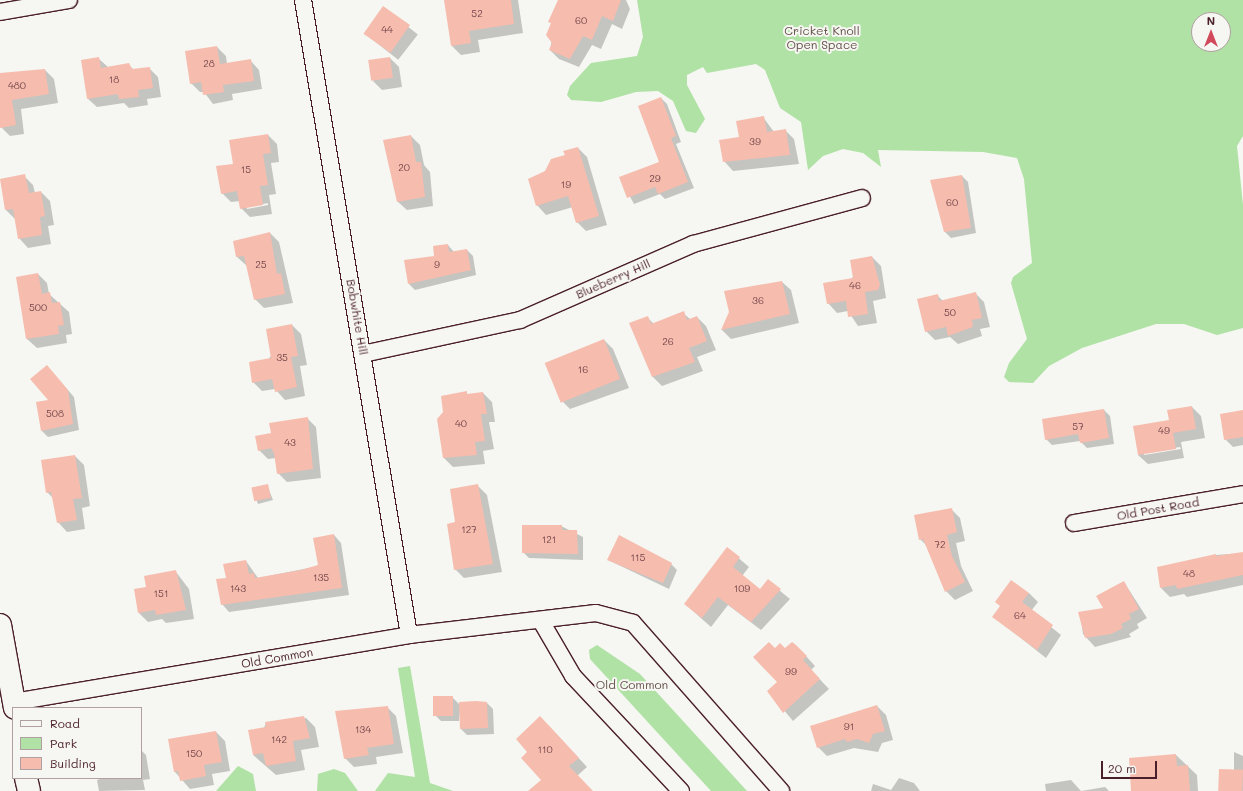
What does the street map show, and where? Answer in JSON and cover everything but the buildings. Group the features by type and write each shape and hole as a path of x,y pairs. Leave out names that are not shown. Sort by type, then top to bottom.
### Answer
{"main road":[{"path":"0,625 14,705"},
{"path":"26,779 29,791"}],"street":[{"path":"0,12 69,0"},
{"name":"Bobwhite Hill","path":"303,0 409,635"},
{"name":"Blueberry Hill","path":"363,354 520,320 693,244 862,198"},
{"name":"Old Post Road","path":"1074,523 1243,494"},
{"name":"Old Common","path":"14,705 409,635 541,621 596,613 633,623 781,791"},
{"path":"541,621 573,676 681,791"}],"green space":[{"name":"Cricket Knoll Open Space","path":"637,0 1243,0 1243,136 1237,146 1243,205 1243,328 1217,335 1184,324 1156,324 1082,348 1049,366 1033,383 1009,382 1004,377 1009,363 1027,339 1011,283 1013,277 1032,263 1024,179 1017,158 983,152 878,150 881,167 863,153 843,149 823,156 808,170 801,122 780,108 765,70 756,64 707,73 703,67 687,75 687,85 705,119 696,133 686,131 673,101 658,91 636,92 601,102 571,100 567,95 570,86 591,63 637,56 643,37"},
{"name":"Old Common","path":"597,645 640,674 747,791 711,791 590,659 589,650"},
{"path":"410,666 430,783 453,791 375,791 388,773 415,777 398,668"},
{"path":"238,766 253,774 256,791 216,791"},
{"path":"334,769 345,773 358,791 317,791 318,774"}]}
